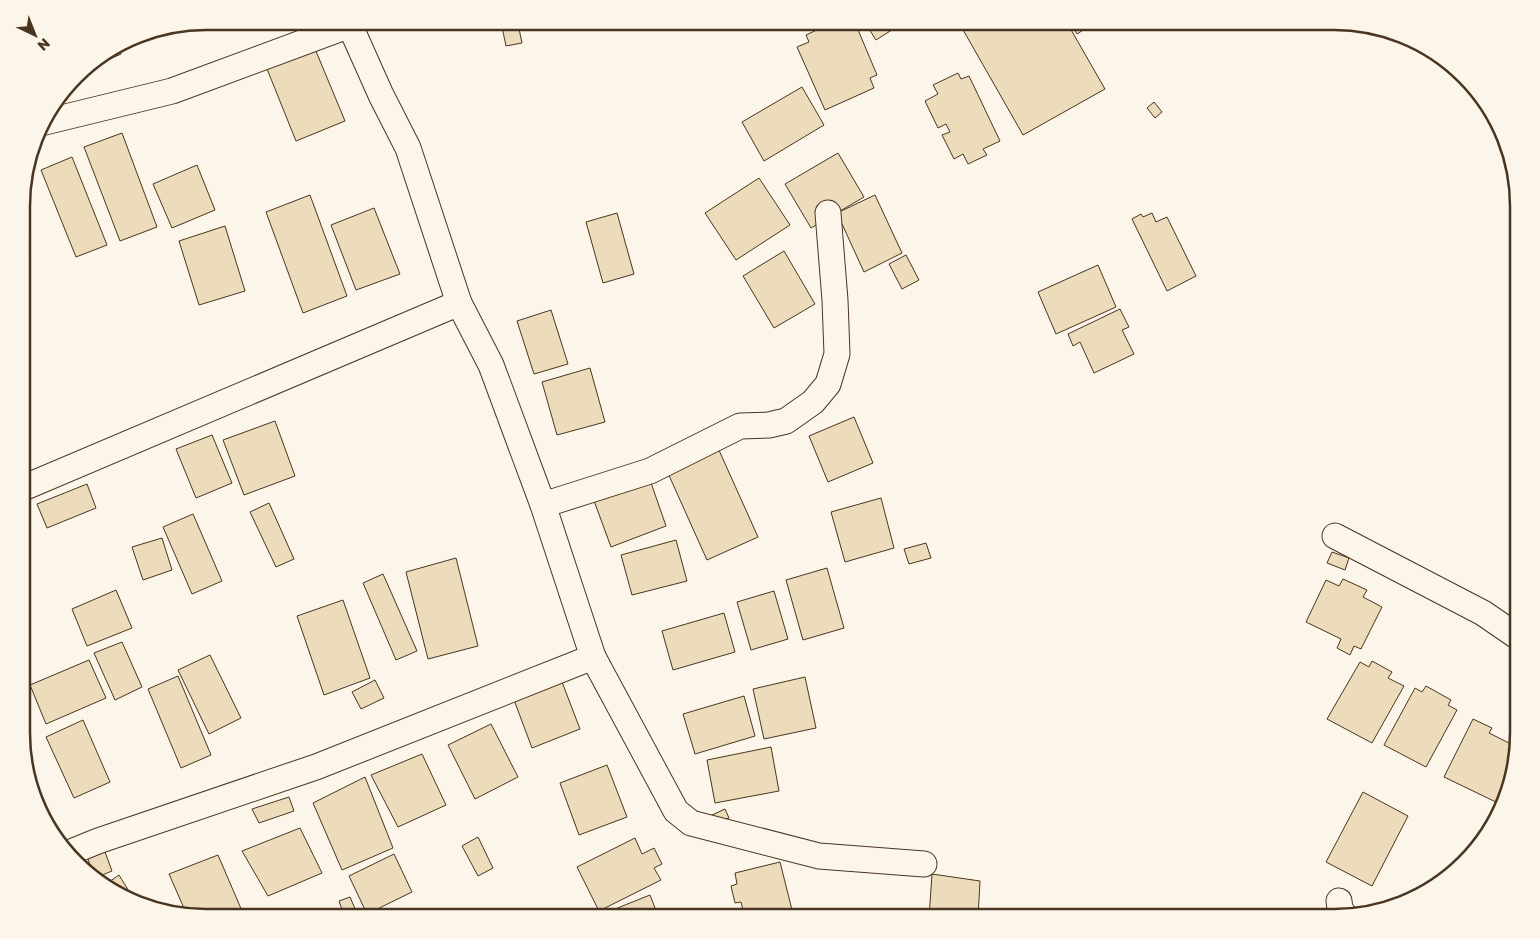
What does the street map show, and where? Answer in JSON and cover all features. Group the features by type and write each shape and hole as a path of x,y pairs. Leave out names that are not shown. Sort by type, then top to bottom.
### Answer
{"street":[{"path":"53,120 172,91 331,30"},
{"path":"352,30 381,96 408,148 459,303 491,365 543,505 593,657 671,803 683,818 690,823 819,856 924,864"},
{"path":"543,505 650,471 740,426 769,425 786,421 813,402 828,384 837,354 828,213"},
{"path":"30,485 459,303"},
{"path":"1335,536 1483,613 1510,632"},
{"path":"75,850 316,767 593,657"}],"building":[{"path":"503,30 519,30 522,43 506,46"},
{"path":"817,30 858,30 877,75 870,78 874,88 825,110 797,47 809,42 806,35"},
{"path":"870,30 892,30 876,40"},
{"path":"963,30 1071,30 1105,89 1023,135"},
{"path":"1075,30 1083,30 1077,34"},
{"path":"313,44 345,121 296,141 265,64"},
{"path":"958,73 961,79 969,76 1000,141 983,149 987,155 968,164 963,154 954,159 942,135 950,132 946,124 938,128 925,101 938,94 933,85"},
{"path":"802,87 824,125 764,161 742,122"},
{"path":"1154,102 1162,112 1155,118 1147,108"},
{"path":"122,133 157,227 120,241 84,147"},
{"path":"838,153 864,197 811,228 785,184"},
{"path":"72,157 107,245 76,257 41,170"},
{"path":"197,165 215,210 172,228 153,184"},
{"path":"759,178 790,225 736,260 705,213"},
{"path":"310,195 347,296 303,313 266,212"},
{"path":"875,195 902,253 864,272 837,213"},
{"path":"374,208 400,274 356,290 331,225"},
{"path":"617,213 634,274 603,283 586,222"},
{"path":"1152,213 1156,222 1167,217 1196,276 1167,291 1132,219 1141,214 1143,217"},
{"path":"225,226 245,291 199,305 179,241"},
{"path":"784,251 815,304 774,328 743,276"},
{"path":"906,255 919,280 902,289 889,264"},
{"path":"1098,265 1116,307 1056,334 1038,292"},
{"path":"1120,309 1129,327 1122,330 1134,354 1094,373 1080,342 1073,346 1068,334"},
{"path":"551,310 568,364 534,374 517,321"},
{"path":"590,368 605,422 557,435 542,382"},
{"path":"854,417 873,463 828,482 809,436"},
{"path":"275,421 295,476 244,495 223,440"},
{"path":"212,435 232,483 196,498 176,449"},
{"path":"718,448 758,537 707,560 667,471"},
{"path":"649,477 666,526 611,547 593,498"},
{"path":"87,484 96,508 47,528 37,504"},
{"path":"881,498 894,548 845,562 831,512"},
{"path":"269,503 294,559 276,567 250,512"},
{"path":"193,514 222,581 192,594 163,527"},
{"path":"162,538 172,570 143,580 132,547"},
{"path":"676,540 687,581 632,595 621,555"},
{"path":"926,543 931,558 909,564 904,549"},
{"path":"1332,552 1349,558 1345,570 1327,563"},
{"path":"456,558 478,646 428,659 406,572"},
{"path":"827,568 844,628 803,640 786,580"},
{"path":"383,574 417,651 396,660 363,583"},
{"path":"1343,579 1367,590 1363,597 1382,607 1361,649 1354,646 1350,655 1337,648 1341,639 1306,622 1326,580 1339,586"},
{"path":"116,590 132,628 87,646 72,609"},
{"path":"774,591 788,639 751,650 737,602"},
{"path":"343,600 370,678 324,695 297,616"},
{"path":"724,613 735,652 673,670 662,631"},
{"path":"122,642 142,687 115,700 94,653"},
{"path":"210,655 241,718 209,734 178,670"},
{"path":"89,660 106,698 46,724 30,685"},
{"path":"1372,661 1392,672 1388,678 1404,686 1372,743 1327,719 1360,662 1369,667"},
{"path":"178,676 211,755 181,768 148,689"},
{"path":"805,677 816,728 764,739 753,689"},
{"path":"375,680 384,698 361,709 352,692"},
{"path":"562,682 580,729 532,748 514,700"},
{"path":"1426,686 1451,700 1448,705 1457,710 1426,767 1384,745 1415,688 1422,692"},
{"path":"744,696 755,736 695,754 683,714"},
{"path":"1473,719 1492,728 1489,733 1510,744 1507,767 1496,802 1444,777"},
{"path":"83,720 110,782 74,798 46,737"},
{"path":"491,724 518,777 475,799 448,745"},
{"path":"771,747 779,791 715,803 707,760"},
{"path":"422,754 446,805 398,827 371,775"},
{"path":"607,765 627,817 579,835 560,783"},
{"path":"365,777 393,848 342,870 313,803"},
{"path":"1363,792 1408,816 1372,886 1326,862"},
{"path":"289,797 294,811 259,823 252,809"},
{"path":"725,809 729,818 713,824 710,816"},
{"path":"300,828 322,873 268,896 242,851"},
{"path":"478,837 493,868 478,876 462,846"},
{"path":"635,838 642,854 654,848 662,864 654,868 661,880 603,909 598,909 577,867"},
{"path":"102,844 112,871 102,875 99,873 90,865 85,851"},
{"path":"394,854 412,892 377,909 365,909 349,876"},
{"path":"218,855 241,909 194,909 184,907 169,874"},
{"path":"780,862 792,909 743,909 741,902 735,903 731,886 737,884 735,873"},
{"path":"932,874 980,881 978,909 930,909"},
{"path":"119,875 129,892 128,891 111,881"},
{"path":"650,895 655,909 615,909"},
{"path":"350,897 355,909 342,909 339,901"}]}
